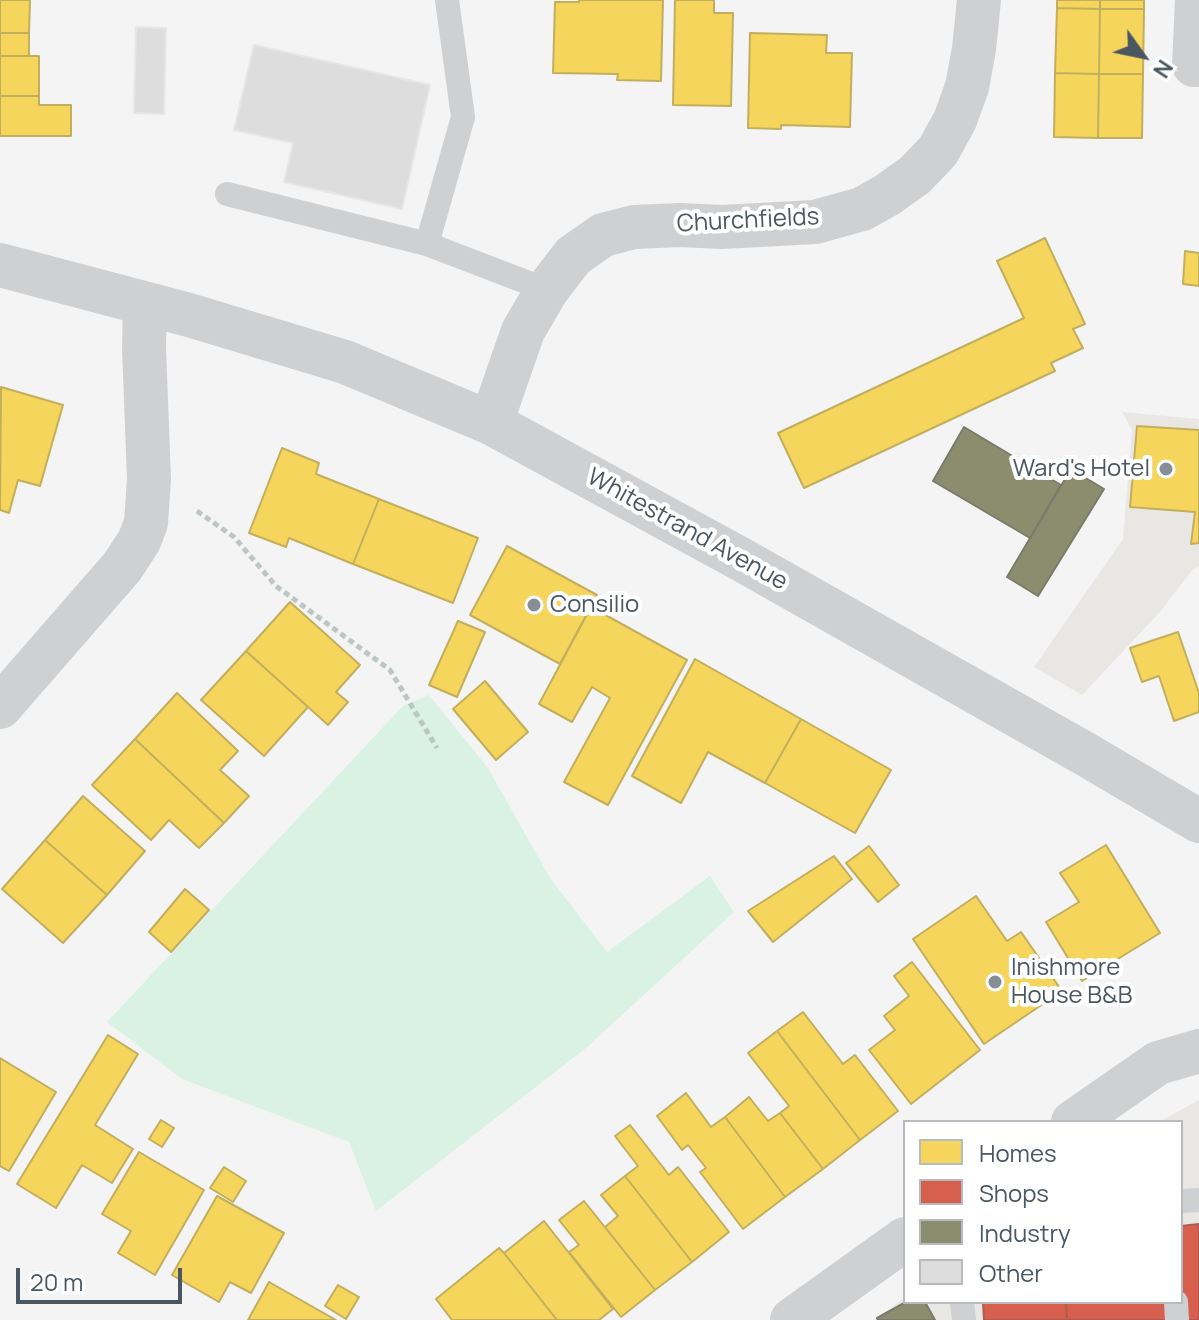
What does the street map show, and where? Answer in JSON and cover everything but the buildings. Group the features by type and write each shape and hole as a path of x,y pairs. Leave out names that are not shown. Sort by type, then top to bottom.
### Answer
{"street":[{"name":"Churchfields","path":"491,423 523,331 547,290 573,256 603,235 634,227 722,227 815,222 862,209 915,175 938,151 955,120 972,62 979,0"},
{"path":"1197,0 1194,65 1199,65"},
{"name":"Whitestrand Avenue","path":"0,265 189,315 345,362 491,423 772,576 1199,821"},
{"path":"0,707 122,567 139,541 146,523 149,479 145,304"},
{"path":"1076,1120 1158,1063 1199,1051"},
{"path":"792,1320 903,1240"}],"lane":[{"path":"427,244 463,117 447,0"},
{"path":"227,194 427,244 547,290"}],"path":[{"path":"149,479 234,537 276,586 390,670 437,748"}],"shaded area":[{"path":"1122,412 1199,419 1199,567 1193,569 1159,613 1082,695 1034,667 1123,539 1132,430"},
{"path":"1199,1100 1199,1320 874,1320 903,1298 903,1304 1183,1304 1183,1120 1163,1120"}],"green space":[{"path":"429,695 488,768 550,878 607,952 710,876 734,912 586,1048 376,1211 349,1142 182,1079 107,1022 403,706"}],"place":[{"name":"Ward's Hotel","path":"1166,469"},
{"name":"Consilio","path":"534,605"},
{"name":"Inishmore House B&B","path":"995,982"}]}
